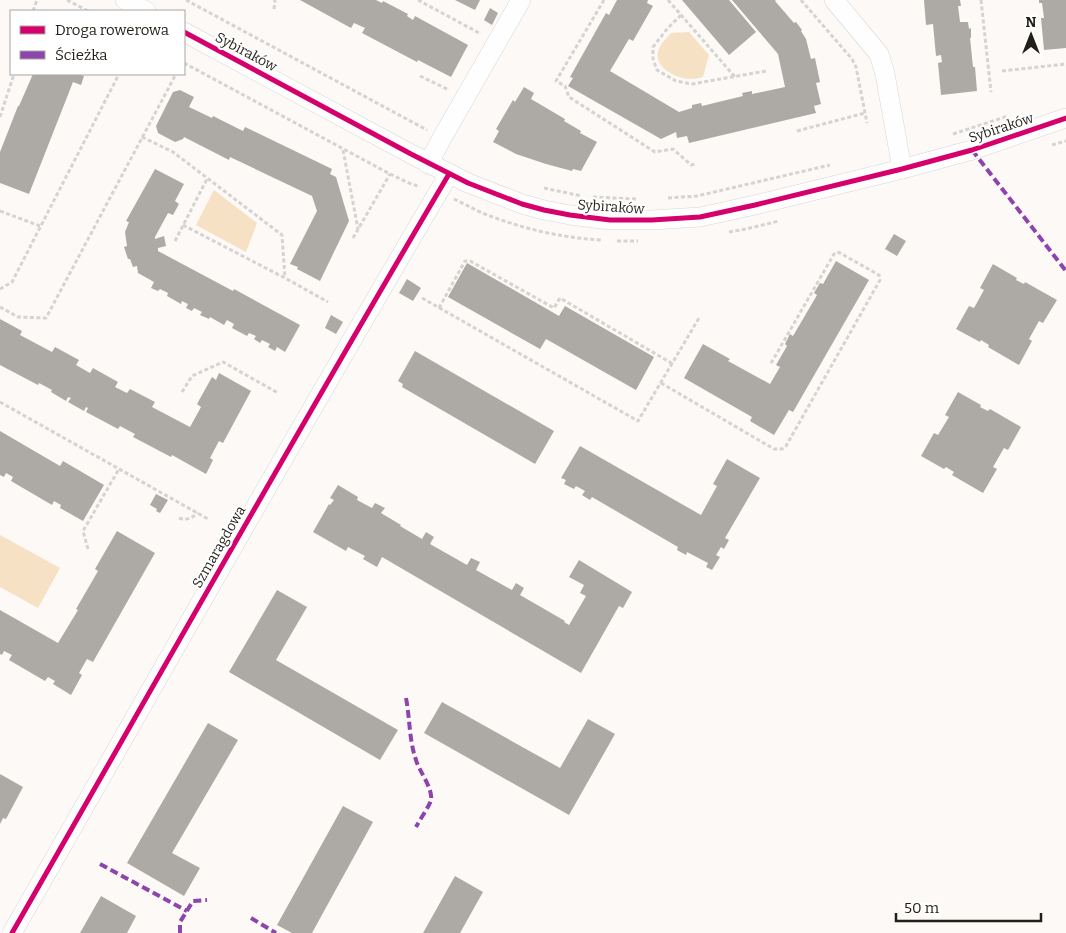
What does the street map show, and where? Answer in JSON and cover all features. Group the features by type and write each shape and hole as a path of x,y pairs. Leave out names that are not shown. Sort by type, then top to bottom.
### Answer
{"street":[{"path":"125,0 144,10"},
{"path":"428,164 520,0"},
{"path":"834,0 879,54 885,74 902,169"},
{"name":"Sybiraków","path":"185,33 428,164 468,183 522,204 544,210 610,220 700,217 902,169 972,150 1066,118"},
{"name":"Szmaragdowa","path":"12,933 226,558 449,174"}],"path":[{"path":"67,0 86,10"},
{"path":"186,0 442,138"},
{"path":"274,9 275,0"},
{"path":"418,0 486,36"},
{"path":"604,0 556,81 565,86 570,97 655,152 672,149 691,165 696,164"},
{"path":"668,0 735,77"},
{"path":"801,0 852,58 856,67 867,123"},
{"path":"982,0 992,92"},
{"path":"681,15 653,47 653,59 657,70 676,81 692,84 766,71"},
{"path":"185,64 398,178"},
{"path":"1002,71 1066,64"},
{"path":"0,117 1,108 14,75"},
{"path":"0,288 12,282 118,75"},
{"path":"0,307 18,317 46,318 175,75"},
{"path":"796,131 865,113"},
{"path":"946,136 1015,113"},
{"path":"142,137 173,152 282,236 285,278"},
{"path":"343,149 358,229"},
{"path":"668,198 696,196 834,164"},
{"path":"353,238 390,174"},
{"path":"175,241 207,179"},
{"path":"537,187 589,197 638,199"},
{"path":"0,211 40,226"},
{"path":"183,225 328,302"},
{"path":"661,383 774,449 782,449 786,446 880,280 879,275 840,252 834,254 770,365"},
{"path":"439,308 465,261 470,261 554,308 560,298 673,364"},
{"path":"422,298 638,421 700,318"},
{"path":"182,392 192,376 223,362 278,394"},
{"path":"0,402 208,519"},
{"path":"88,548 83,531 119,469"},
{"path":"179,518 187,520 198,513"}],"shaded area":[{"path":"689,32 709,55 703,77 696,79 679,77 672,74 662,66 657,55 660,47 671,33"},
{"path":"214,190 257,223 246,252 196,225"},
{"path":"0,535 60,568 38,608 0,587"}],"building":[{"path":"300,0 376,0 382,3 383,1 408,14 407,16 413,20 415,16 468,45 451,77 418,60 417,62 362,33 365,28 354,23 351,28"},
{"path":"455,0 480,0 475,10"},
{"path":"617,0 648,0 647,3 653,6 633,41 629,39 610,71 679,112 692,108 692,105 701,103 702,106 743,96 742,93 752,91 752,94 785,87 778,54 732,0 776,0 802,30 811,59 815,58 820,82 816,83 821,104 814,106 816,113 689,143 687,136 677,138 676,132 661,139 568,86 573,78 570,77 606,13 609,15"},
{"path":"682,0 729,0 756,32 729,55"},
{"path":"924,0 960,0 961,6 958,6 960,22 968,22 969,29 971,28 970,38 977,91 941,95 938,63 942,62 941,55 936,56 933,24 926,25"},
{"path":"1039,0 1066,0 1066,48 1044,50 1041,18 1044,18 1042,3 1039,3"},
{"path":"490,8 498,13 492,25 484,20"},
{"path":"33,75 84,76 81,85 73,82 29,194 0,183 0,152"},
{"path":"524,87 534,93 531,99 565,119 564,121 581,131 580,133 597,142 581,171 573,169 572,171 546,164 516,154 493,142 499,131 496,129 513,100 515,102"},
{"path":"180,90 194,97 189,107 212,118 213,116 243,131 245,127 332,169 330,174 336,177 349,221 320,281 290,264 317,211 312,196 230,157 229,160 184,137 175,142 158,133 156,126 173,92"},
{"path":"155,169 184,184 175,201 179,204 173,215 168,213 155,237 155,239 164,236 166,246 158,248 158,251 300,325 285,352 277,347 275,351 268,347 270,344 262,340 260,343 254,339 256,336 249,333 247,336 232,328 234,324 227,320 224,325 210,317 209,319 200,315 202,312 194,308 192,311 186,308 188,304 182,301 181,304 167,296 168,293 160,289 158,291 151,288 154,282 138,273 137,266 133,267 124,247 127,246 125,232 129,222 126,221"},
{"path":"894,234 906,241 897,256 885,249"},
{"path":"836,261 869,280 793,412 789,410 774,435 750,421 752,417 684,378 703,344 730,359 728,361 770,384 780,367 776,365 787,346 785,344 790,334 793,336 817,295 814,293 820,283 823,284"},
{"path":"467,263 559,316 565,306 654,357 636,390 546,339 540,349 448,297"},
{"path":"993,264 1017,278 1016,280 1024,284 1025,282 1057,300 1043,323 1039,321 1029,339 1032,341 1019,365 988,347 989,345 981,340 980,342 956,329 969,306 974,308 984,290 980,288"},
{"path":"407,279 421,288 413,301 399,293"},
{"path":"331,315 343,322 336,334 325,328"},
{"path":"0,319 22,331 20,335 52,352 55,347 79,360 76,365 90,373 93,368 118,382 115,387 127,393 130,389 155,402 152,407 190,427 201,407 197,404 212,377 216,380 219,373 251,391 223,443 219,441 210,458 213,460 206,474 172,455 171,457 133,437 135,434 120,426 118,429 86,412 88,408 86,407 84,411 68,402 71,398 68,397 66,401 51,392 52,390 39,383 38,385 0,365"},
{"path":"415,351 554,431 535,464 402,387 403,384 398,381"},
{"path":"958,392 981,405 980,407 988,411 990,409 1021,427 1008,450 1004,448 993,467 997,469 983,493 952,475 954,472 946,467 944,469 921,456 934,433 938,435 949,417 945,415"},
{"path":"0,431 60,466 63,461 104,485 83,521 60,508 61,505 54,501 52,505 11,481 13,477 6,473 4,477 0,475"},
{"path":"580,446 701,515 717,486 713,484 727,459 760,478 725,538 729,540 724,549 721,547 716,555 720,557 712,570 706,567 708,563 687,552 686,555 677,550 678,547 592,497 590,500 582,495 585,491 576,486 574,489 564,484 566,480 561,478"},
{"path":"338,485 358,497 357,500 372,508 375,503 385,508 381,513 422,539 426,532 434,537 430,544 467,565 471,558 480,562 476,570 512,590 516,583 524,588 520,595 569,625 586,596 580,593 584,585 569,577 579,560 632,592 623,608 619,606 581,673 382,557 377,567 363,559 365,556 348,547 346,551 313,532 329,504 334,500 330,498"},
{"path":"156,494 168,500 160,513 150,505"},
{"path":"117,531 155,553 93,662 87,659 79,673 82,675 71,695 53,684 55,681 48,677 45,681 9,660 12,655 4,651 2,655 0,654 0,610 58,643 78,610 76,609 98,571 95,569"},
{"path":"277,590 307,607 276,660 398,730 380,760 229,672"},
{"path":"442,702 560,768 588,719 615,734 569,815 424,733"},
{"path":"208,723 238,740 172,853 200,868 184,896 127,863"},
{"path":"0,774 23,787 6,819 3,818 0,824"},
{"path":"343,806 373,822 312,933 292,933 277,925"},
{"path":"455,876 483,892 460,933 423,933"},
{"path":"101,896 136,916 127,933 80,933"}],"marked path":[{"path":"972,150 1066,271"},
{"path":"406,698 414,752 431,795 431,800 416,827"},
{"path":"100,864 187,911"},
{"path":"180,933 180,922 193,901 207,900"},
{"path":"251,918 276,933"}],"cycle path":[{"path":"185,33 468,183 522,204 544,210 610,220 700,217 755,205 972,150 1066,118"},
{"path":"12,933 283,458 449,174"}]}
